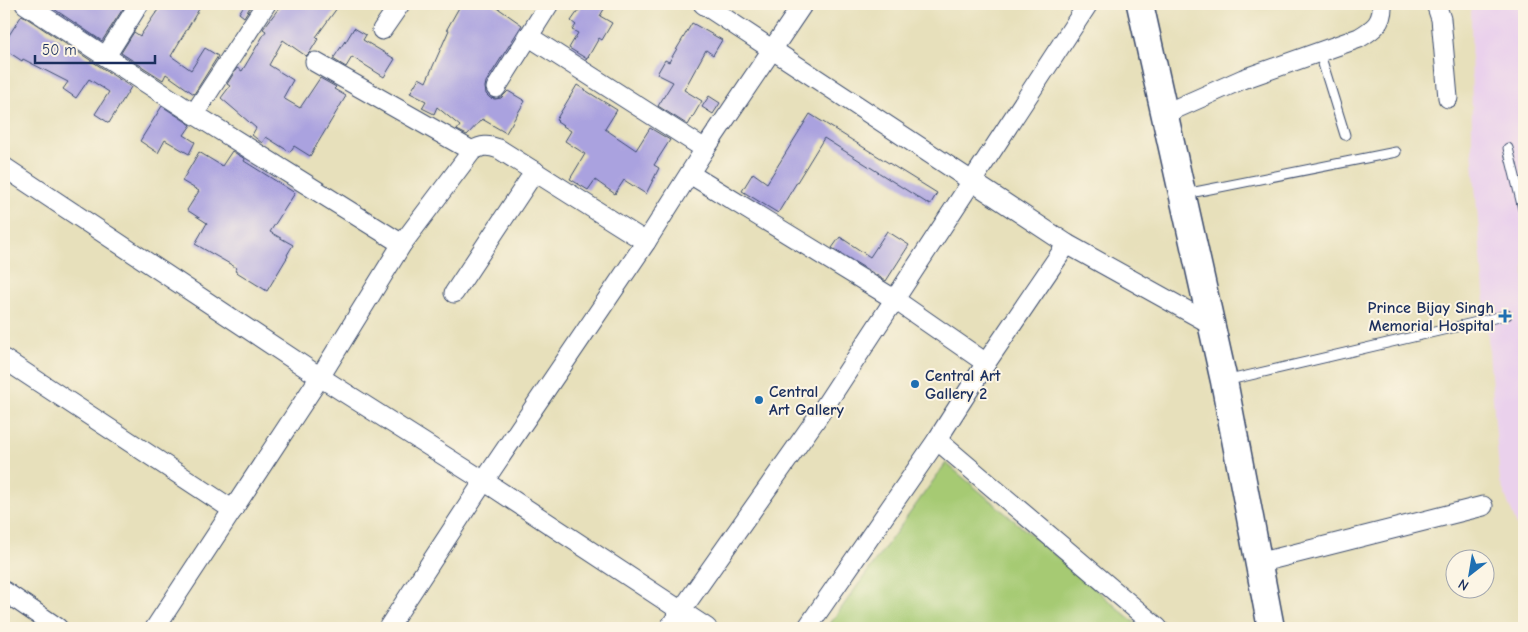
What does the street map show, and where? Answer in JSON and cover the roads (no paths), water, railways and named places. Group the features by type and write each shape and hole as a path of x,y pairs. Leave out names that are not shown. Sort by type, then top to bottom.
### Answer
{"street":[{"path":"26,4 194,114 402,244"},
{"path":"106,56 139,4"},
{"path":"194,114 266,4"},
{"path":"382,30 400,4"},
{"path":"496,88 549,4"},
{"path":"703,4 1067,244 1210,324"},
{"path":"388,628 803,4"},
{"path":"669,628 817,418 1088,4"},
{"path":"1140,4 1224,381 1271,628"},
{"path":"1164,114 1243,79 1359,38 1372,30 1380,21 1383,12 1382,4"},
{"path":"1436,4 1440,19 1448,98"},
{"path":"528,36 705,149"},
{"path":"315,62 472,151"},
{"path":"155,628 320,377 402,244 472,151 480,146 489,145 499,149 646,242"},
{"path":"4,167 320,377 484,481 707,628"},
{"path":"454,293 535,171"},
{"path":"690,174 894,299 986,363"},
{"path":"807,628 937,440 986,363 1067,244"},
{"path":"4,360 233,510"},
{"path":"937,440 1158,628"},
{"path":"1258,563 1483,506"},
{"path":"4,591 58,628"}],"lane":[{"path":"1319,51 1345,135"},
{"path":"1508,148 1524,213"},
{"path":"1183,194 1396,152"},
{"path":"1224,381 1507,315"}],"place":[{"name":"Prince Bijay Singh Memorial Hospital","path":"1505,316"},
{"name":"Central Art Gallery 2","path":"915,384"},
{"name":"Central Art Gallery","path":"759,400"}]}
